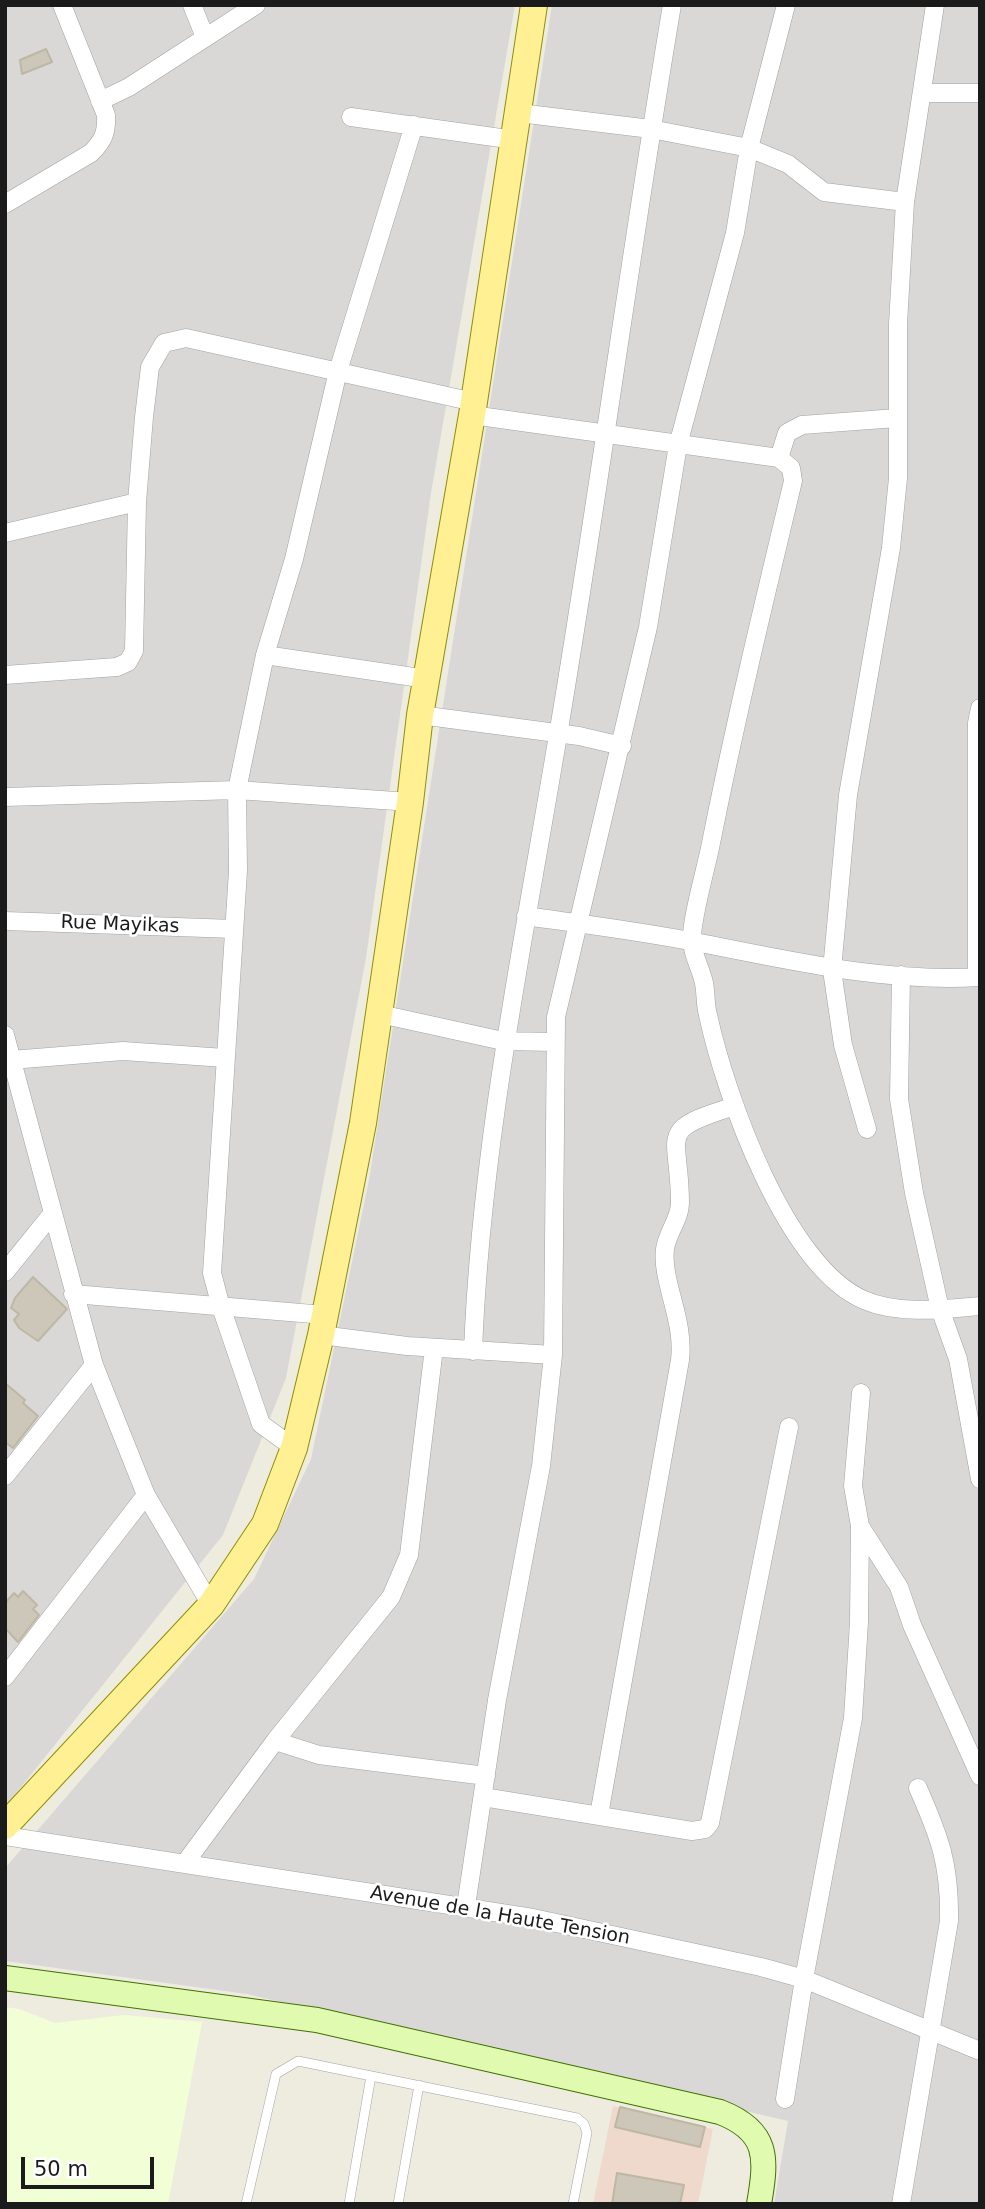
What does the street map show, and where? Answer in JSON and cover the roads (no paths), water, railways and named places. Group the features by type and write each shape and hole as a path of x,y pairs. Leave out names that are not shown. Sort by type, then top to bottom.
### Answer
{"main road":[{"path":"5,1826 211,1605 265,1524 293,1448 323,1325 363,1123 411,802 420,715 473,408 534,5"}],"street":[{"path":"5,204 91,153 102,142 107,129 106,116 62,5"},
{"path":"192,5 205,37"},
{"path":"100,101 129,88 256,5"},
{"path":"473,1351 477,1257 503,1041 558,734 672,5"},
{"path":"466,1906 497,1700 541,1466 553,1355 556,1017 648,627 678,445 735,233 749,148 786,5"},
{"path":"867,1129 843,1045 832,970 848,795 891,548 898,478 898,324 905,202 924,93 935,5"},
{"path":"924,93 980,93"},
{"path":"519,113 651,129 749,148 788,164 824,192 905,202"},
{"path":"351,117 515,140"},
{"path":"293,1448 261,1424 212,1273 238,871 237,790 265,655 294,559 338,371 414,125"},
{"path":"5,675 117,667 128,662 134,651 137,502 150,367 164,343 186,338 338,371 473,408 678,445 779,458 791,468 793,481 725,769 692,941 704,983 708,1014 735,1106 782,1214 818,1266 834,1282 864,1300 889,1307 940,1309 980,1306"},
{"path":"779,458 788,433 802,425 897,418"},
{"path":"5,533 137,502"},
{"path":"265,655 426,679"},
{"path":"526,916 692,941 832,970 978,977 977,723 980,708"},
{"path":"420,715 558,734 622,746"},
{"path":"5,797 237,790 411,802"},
{"name":"Rue Mayikas","path":"5,921 234,929"},
{"path":"901,975 899,1100 914,1193 940,1309 958,1359 980,1479"},
{"path":"380,1013 503,1041 554,1042"},
{"path":"5,1035 8,1064 94,1365 146,1495 211,1605"},
{"path":"8,1064 123,1051 225,1058"},
{"path":"599,1815 667,1445 682,1344 665,1249 680,1205 675,1152 677,1136 691,1119 735,1106"},
{"path":"5,1272 52,1214"},
{"path":"73,1294 221,1307 434,1348 553,1355"},
{"path":"185,1863 275,1741 376,1616 401,1579 409,1555 434,1348"},
{"path":"5,1476 94,1365"},
{"path":"785,2099 804,1979 853,1718 859,1622 860,1526 853,1486 861,1392"},
{"path":"483,1797 692,1831 705,1829 710,1823 789,1427"},
{"path":"5,1677 146,1495"},
{"path":"860,1526 899,1587 912,1625 980,1776"},
{"path":"275,1741 319,1755 486,1776"},
{"path":"901,2204 948,1921 950,1884 943,1845 918,1788"},
{"name":"Avenue de la Haute Tension","path":"5,1836 466,1906 574,1926 804,1979 980,2051"},
{"path":"5,1978 317,2020 720,2112 740,2120 758,2139 764,2154 765,2171 759,2204"}],"lane":[{"path":"246,2204 276,2074 299,2061 576,2118 584,2124 587,2133 573,2204"},
{"path":"349,2204 371,2076"},
{"path":"398,2204 419,2085"}]}
